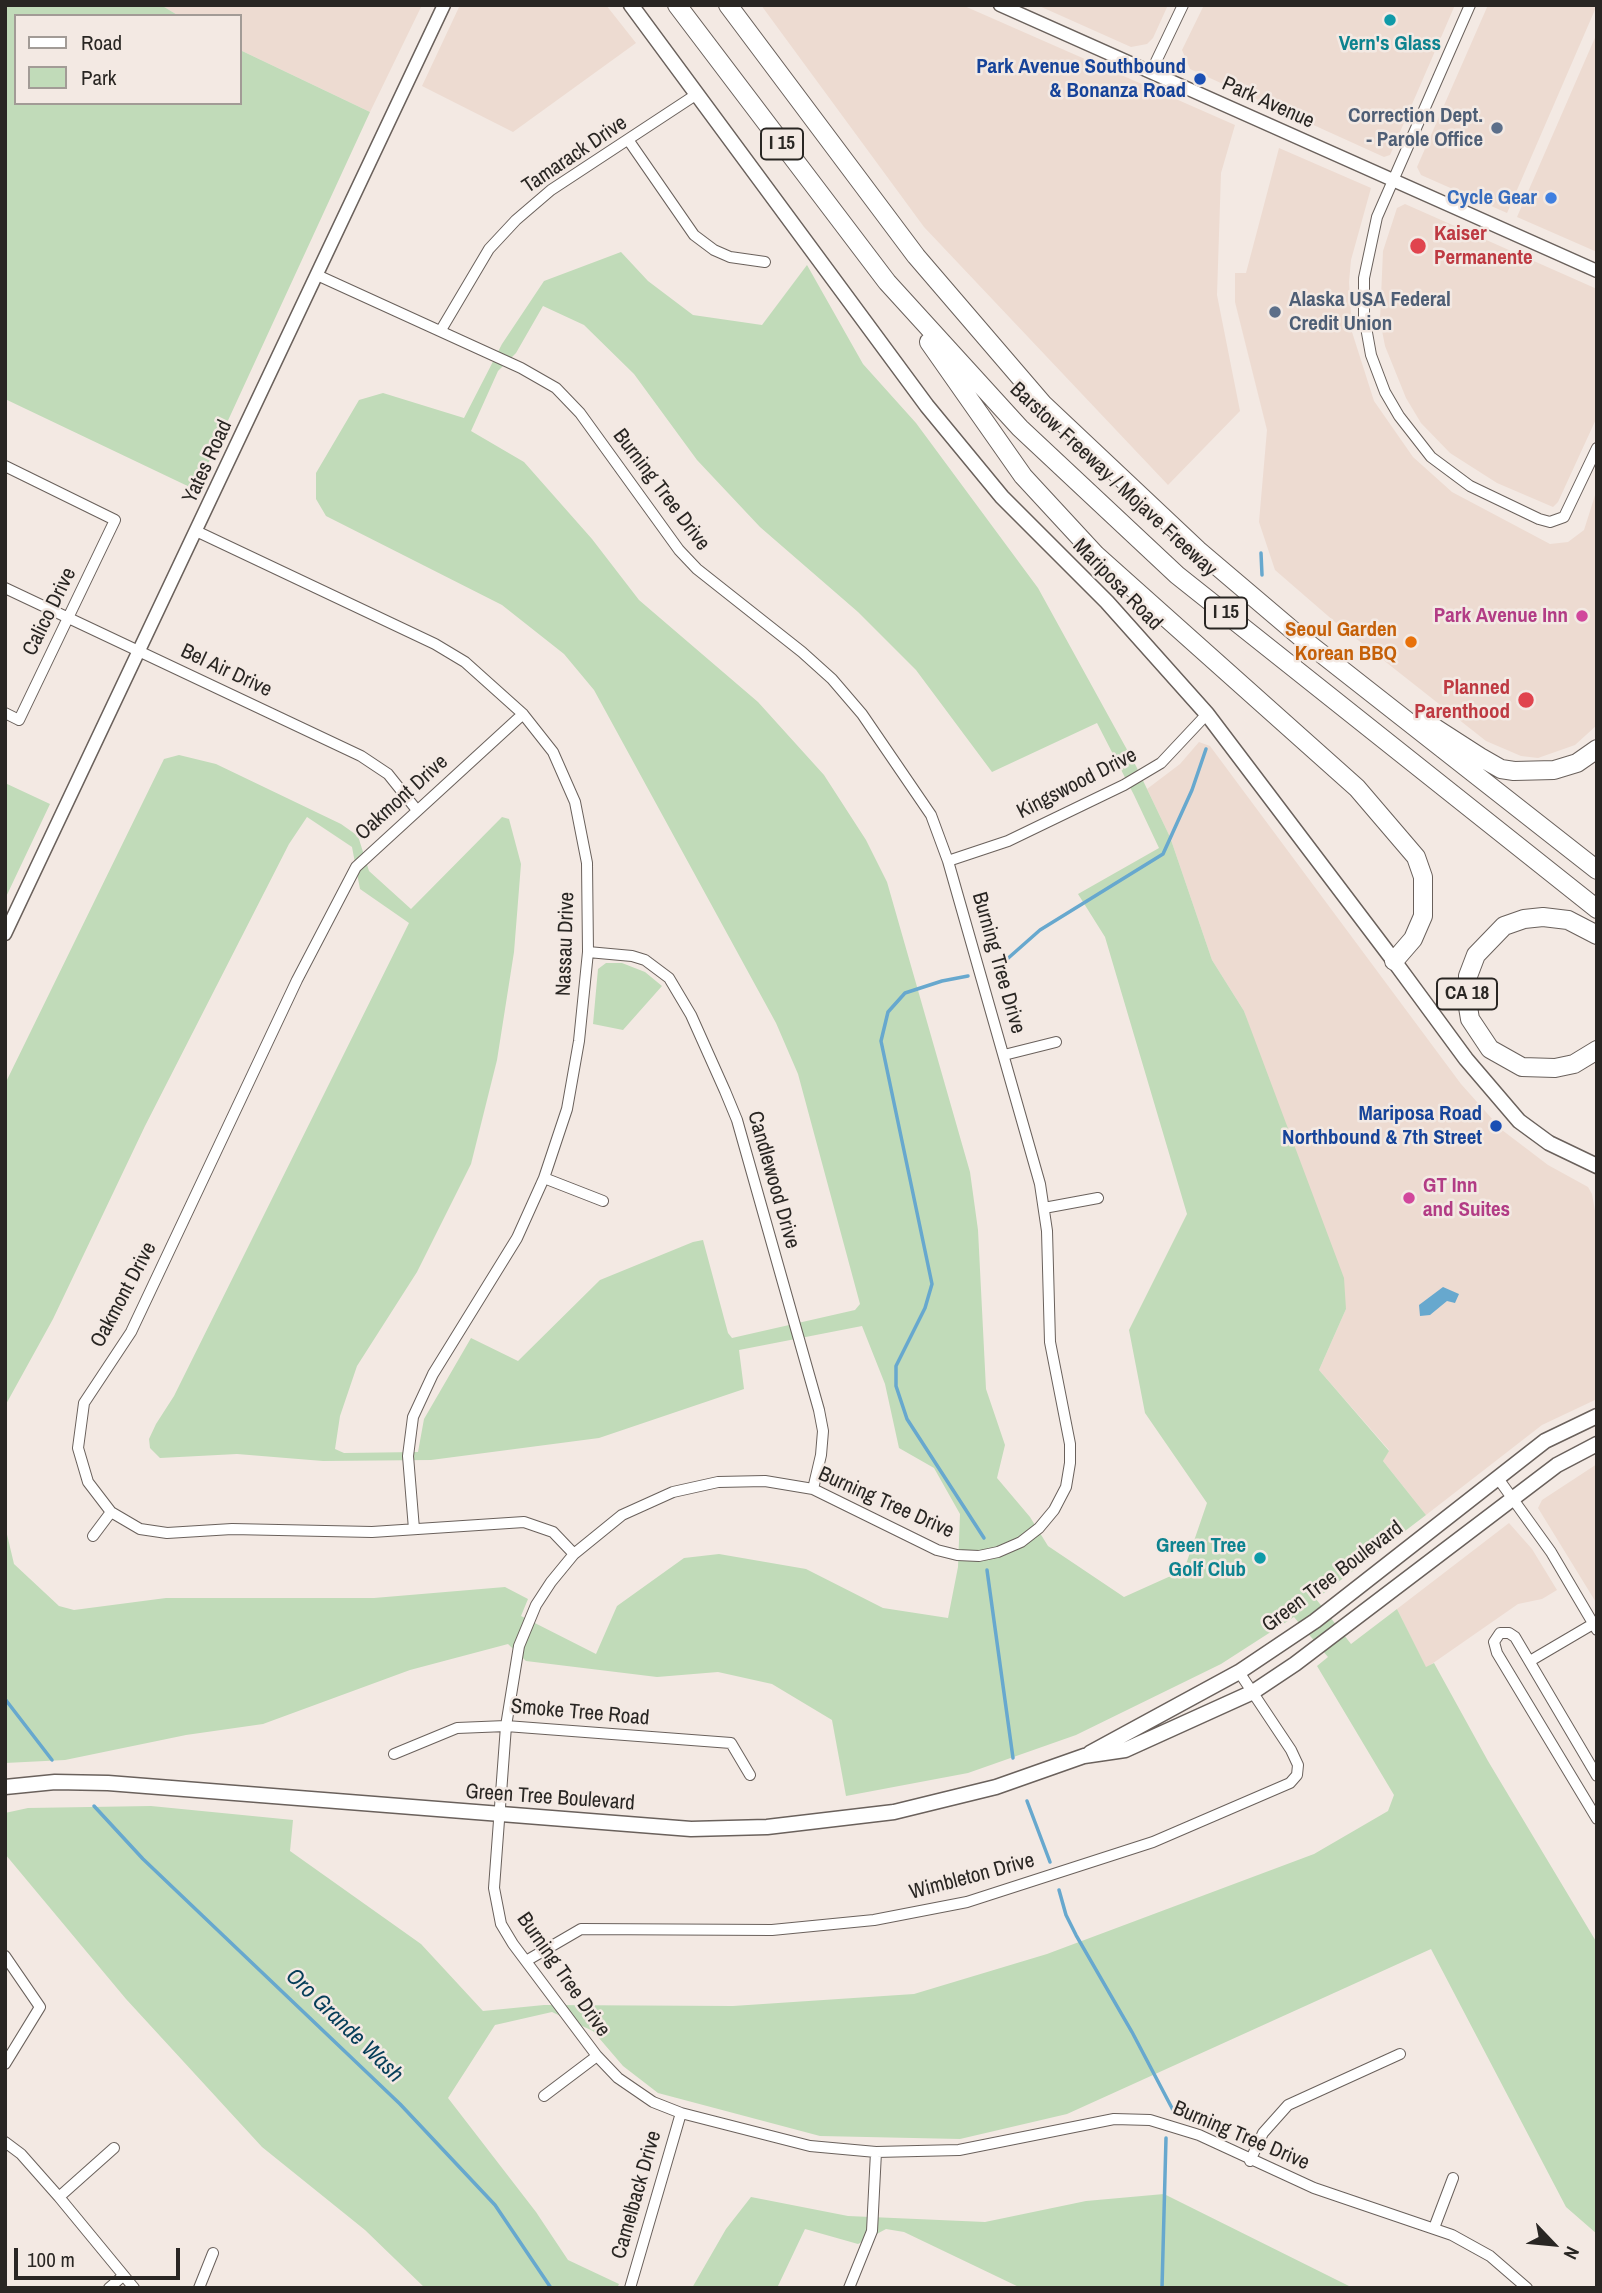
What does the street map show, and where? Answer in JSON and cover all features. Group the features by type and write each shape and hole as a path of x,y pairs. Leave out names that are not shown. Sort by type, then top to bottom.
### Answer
{"highway":[{"name":"Barstow Freeway / Mojave Freeway","path":"677,5 887,282 1020,428 1177,575 1597,909"},
{"name":"Barstow Freeway / Mojave Freeway","path":"727,5 916,256 1043,404 1198,550 1304,640 1597,870"},
{"path":"887,282 1023,476 1096,555 1357,788 1416,857 1423,877 1423,916 1413,939 1394,961"},
{"path":"1304,640 1501,769 1535,773 1554,770 1577,764 1597,749"},
{"name":"CA 18","path":"1597,934 1568,920 1543,917 1524,919 1504,926 1476,955 1468,976 1467,1001 1470,1019 1490,1049 1522,1067 1555,1068 1574,1064 1597,1050"}],"main road":[{"name":"Mariposa Road","path":"631,5 928,406 1002,497 1107,602 1207,715 1466,1059 1519,1121 1549,1143 1597,1166"},
{"name":"Green Tree Boulevard","path":"5,1787 55,1782 108,1783 691,1829 831,1822 894,1812 996,1787 1084,1756 1240,1672 1315,1621 1545,1441 1597,1416"},
{"name":"Green Tree Boulevard","path":"1084,1756 1125,1750 1253,1692 1383,1598 1557,1465 1597,1444"}],"street":[{"name":"Yates Road","path":"5,934 444,5"},
{"name":"Park Avenue","path":"1000,5 1597,271"},
{"path":"1151,72 1183,5"},
{"path":"1470,5 1377,217 1364,278 1364,316 1369,342 1385,392 1412,436 1431,457 1471,486 1539,519 1550,523 1559,521 1569,509 1597,447"},
{"name":"Tamarack Drive","path":"441,330 475,269 516,220 551,190 697,94"},
{"path":"629,141 694,235 714,250 730,257 765,262"},
{"name":"Burning Tree Drive","path":"317,275 540,378 570,400 679,550 697,569 802,652 832,679 862,714 931,815 948,861 1040,1184 1044,1208 1049,1255 1050,1342 1070,1444 1066,1488 1048,1520 1021,1542 998,1552 957,1555 937,1550 813,1489 741,1481 718,1482 673,1492 622,1515 574,1554 551,1582 525,1628 513,1668 499,1815 496,1908 501,1924 597,2056 632,2090 681,2113 810,2146 876,2151 959,2150 1114,2119 1133,2119 1174,2126 1314,2188 1434,2228 1474,2246 1527,2288"},
{"name":"Calico Drive","path":"5,466 115,520 19,720 5,713"},
{"name":"Nassau Drive","path":"196,531 435,644 486,678 523,714 553,751 575,802 587,863 588,952 579,1041 567,1109 544,1178 517,1238 433,1374 413,1417 408,1456 414,1529"},
{"name":"Bel Air Drive","path":"5,588 361,757 388,774 416,809"},
{"name":"Oakmont Drive","path":"523,714 416,809 356,867 297,980 131,1332 84,1403 78,1448 88,1482 111,1512 140,1529 167,1533 232,1529 328,1532 524,1522 553,1532 574,1554"},
{"name":"Kingswood Drive","path":"948,861 1008,841 1124,785 1161,763 1207,715"},
{"name":"Candlewood Drive","path":"588,952 632,956 645,960 669,978 691,1015 729,1101 819,1410 823,1431 821,1455 813,1489"},
{"path":"1004,1055 1056,1042"},
{"path":"544,1178 603,1202"},
{"path":"1044,1208 1098,1198"},
{"path":"1497,1477 1551,1552 1595,1627 1530,1661"},
{"path":"93,1536 111,1512"},
{"path":"1597,1776 1512,1634 1500,1633 1494,1647 1497,1653 1597,1819"},
{"name":"Wimbleton Drive","path":"526,1961 581,1930 772,1930 874,1920 967,1902 1153,1842 1290,1783 1297,1775 1298,1765 1292,1750 1240,1672"},
{"name":"Smoke Tree Road","path":"394,1754 457,1728 506,1726 731,1743 750,1775"},
{"path":"5,1956 40,2007 5,2064"},
{"path":"1250,2161 1263,2133 1289,2105 1400,2054"},
{"path":"544,2096 597,2056"},
{"name":"Camelback Drive","path":"630,2288 681,2113"},
{"path":"5,2142 21,2154 59,2197 134,2288"},
{"path":"59,2197 114,2148"},
{"path":"849,2288 872,2231 876,2151"},
{"path":"1434,2228 1453,2178"},
{"path":"199,2288 214,2253"},
{"path":"109,2288 123,2276"}],"shaded area":[{"path":"161,5 422,5 370,112 242,51 242,14 176,14"},
{"path":"460,5 606,5 636,43 513,132 422,86"},
{"path":"761,5 962,5 1235,125 1221,173 1217,295 1240,411 1168,485 924,227"},
{"path":"1037,5 1168,5 1153,38 1147,44 1131,47"},
{"path":"1204,5 1455,5 1390,155 1384,157 1190,69 1182,50"},
{"path":"1488,5 1597,5 1507,213 1421,175 1417,167"},
{"path":"1597,33 1597,252 1517,217"},
{"path":"1279,148 1371,188 1351,260 1349,282 1352,332 1374,401 1413,457 1452,492 1550,544 1568,542 1584,530 1597,489 1597,725 1575,745 1538,758 1521,756 1486,741 1335,622 1275,570 1259,522 1267,430 1235,302 1235,273 1246,273"},
{"path":"1405,204 1597,289 1597,417 1558,502 1553,507 1497,483 1450,453 1421,423 1406,398 1385,346 1380,320 1383,251 1397,208"},
{"path":"1199,742 1210,746 1461,1084 1502,1130 1548,1165 1588,1187 1592,1194 1597,1222 1597,1399 1542,1425 1426,1515 1383,1461 1389,1450 1319,1370 1346,1309 1244,1011 1212,960 1170,837 1147,789 1180,764"},
{"path":"1597,1464 1597,1604 1538,1508 1542,1500"},
{"path":"1509,1523 1532,1549 1557,1590 1542,1599 1518,1604 1426,1668 1397,1609"}],"green space":[{"path":"5,5 161,5 176,14 14,14 14,105 242,105 242,51 370,112 196,490 5,399"},
{"path":"621,252 648,281 693,315 762,325 807,265 863,364 916,423 1038,588 1136,766 1170,837 1212,960 1244,1011 1344,1278 1346,1309 1319,1370 1389,1451 1383,1461 1426,1515 1316,1599 1351,1644 1397,1609 1426,1667 1434,1663 1488,1761 1597,1943 1597,2234 1566,2207 1431,1949 1067,2114 960,2139 820,2136 658,2093 623,2066 593,2031 552,2012 495,2025 448,2098 536,2212 568,2260 619,2284 617,2288 425,2288 365,2230 262,2147 126,1999 5,1854 5,1813 28,1808 151,1806 293,1820 290,1851 421,1944 483,2011 544,2005 733,2006 914,1994 1047,1954 1314,1854 1388,1811 1394,1795 1317,1666 1328,1657 1294,1617 1221,1664 1076,1735 968,1773 846,1796 832,1720 772,1684 718,1672 657,1677 526,1661 508,1644 410,1670 263,1724 186,1735 65,1760 5,1763 5,1526 14,1564 59,1606 74,1610 166,1598 374,1598 505,1587 528,1599 521,1616 596,1654 617,1606 684,1558 719,1554 806,1569 883,1608 948,1618 958,1567 960,1514 934,1468 899,1448 885,1384 862,1326 739,1350 744,1389 599,1438 431,1460 323,1461 237,1454 160,1458 150,1448 149,1439 156,1424 174,1396 409,923 360,889 352,847 307,817 289,844 145,1126 53,1319 5,1406 5,1084 164,759 179,755 216,764 341,824 358,836 369,871 411,909 502,817 509,819 521,864 514,952 497,1060 471,1164 417,1272 357,1366 340,1416 335,1449 344,1453 418,1452 424,1419 471,1338 518,1361 600,1280 693,1242 703,1240 728,1333 732,1338 855,1310 860,1304 798,1074 776,1023 594,690 564,654 502,605 326,516 316,499 316,473 359,400 383,393 464,418 502,344 544,281","holes":["543,306 584,325 634,374 697,460 760,527 858,612 916,670 992,772 1097,723 1134,795 1159,848 1078,894 1105,937 1187,1214 1129,1330 1145,1413 1207,1503 1184,1570 1124,1597 1048,1546 1030,1517 997,1478 1005,1445 986,1389 978,1230 970,1172 887,882 866,840 824,775 758,702 639,600 592,539 524,462 471,431 498,371 516,353"]},
{"path":"5,783 50,804 5,899"},
{"path":"606,963 622,963 645,972 662,986 623,1030 593,1024 598,969"},
{"path":"1164,2194 1353,2288 1021,2288 904,2232 886,2229 858,2244 805,2229 777,2288 692,2288 726,2229 751,2197 848,2216 985,2222 1086,2201"}],"water":[{"path":"1443,1287 1459,1294 1455,1303 1447,1301 1430,1315 1420,1316 1419,1305"}],"waterway":[{"path":"1261,553 1262,575"},
{"path":"997,968 1040,930 1163,854 1192,790 1206,749"},
{"path":"968,976 905,993 888,1012 881,1041 932,1284 925,1308 896,1366 896,1386 907,1419 984,1538"},
{"path":"987,1570 1013,1758"},
{"name":"Oro Grande Wash","path":"5,1699 52,1760"},
{"path":"1027,1801 1050,1862"},
{"name":"Oro Grande Wash","path":"94,1806 143,1859 400,2104 495,2205 551,2288"},
{"path":"1059,1890 1066,1915 1076,1935 1173,2110"},
{"path":"1162,2288 1166,2138"}],"place":[{"name":"Vern's Glass","path":"1390,20"},
{"name":"Park Avenue Southbound & Bonanza Road","path":"1200,79"},
{"name":"Correction Dept. - Parole Office","path":"1497,128"},
{"name":"Cycle Gear","path":"1551,198"},
{"name":"Kaiser Permanente","path":"1418,246"},
{"name":"Alaska USA Federal Credit Union","path":"1275,312"},
{"name":"Park Avenue Inn","path":"1582,616"},
{"name":"Seoul Garden Korean BBQ","path":"1411,642"},
{"name":"Planned Parenthood","path":"1526,700"},
{"name":"Mariposa Road Northbound & 7th Street","path":"1496,1126"},
{"name":"GT Inn and Suites","path":"1409,1198"},
{"name":"Green Tree Golf Club","path":"1260,1558"}]}
